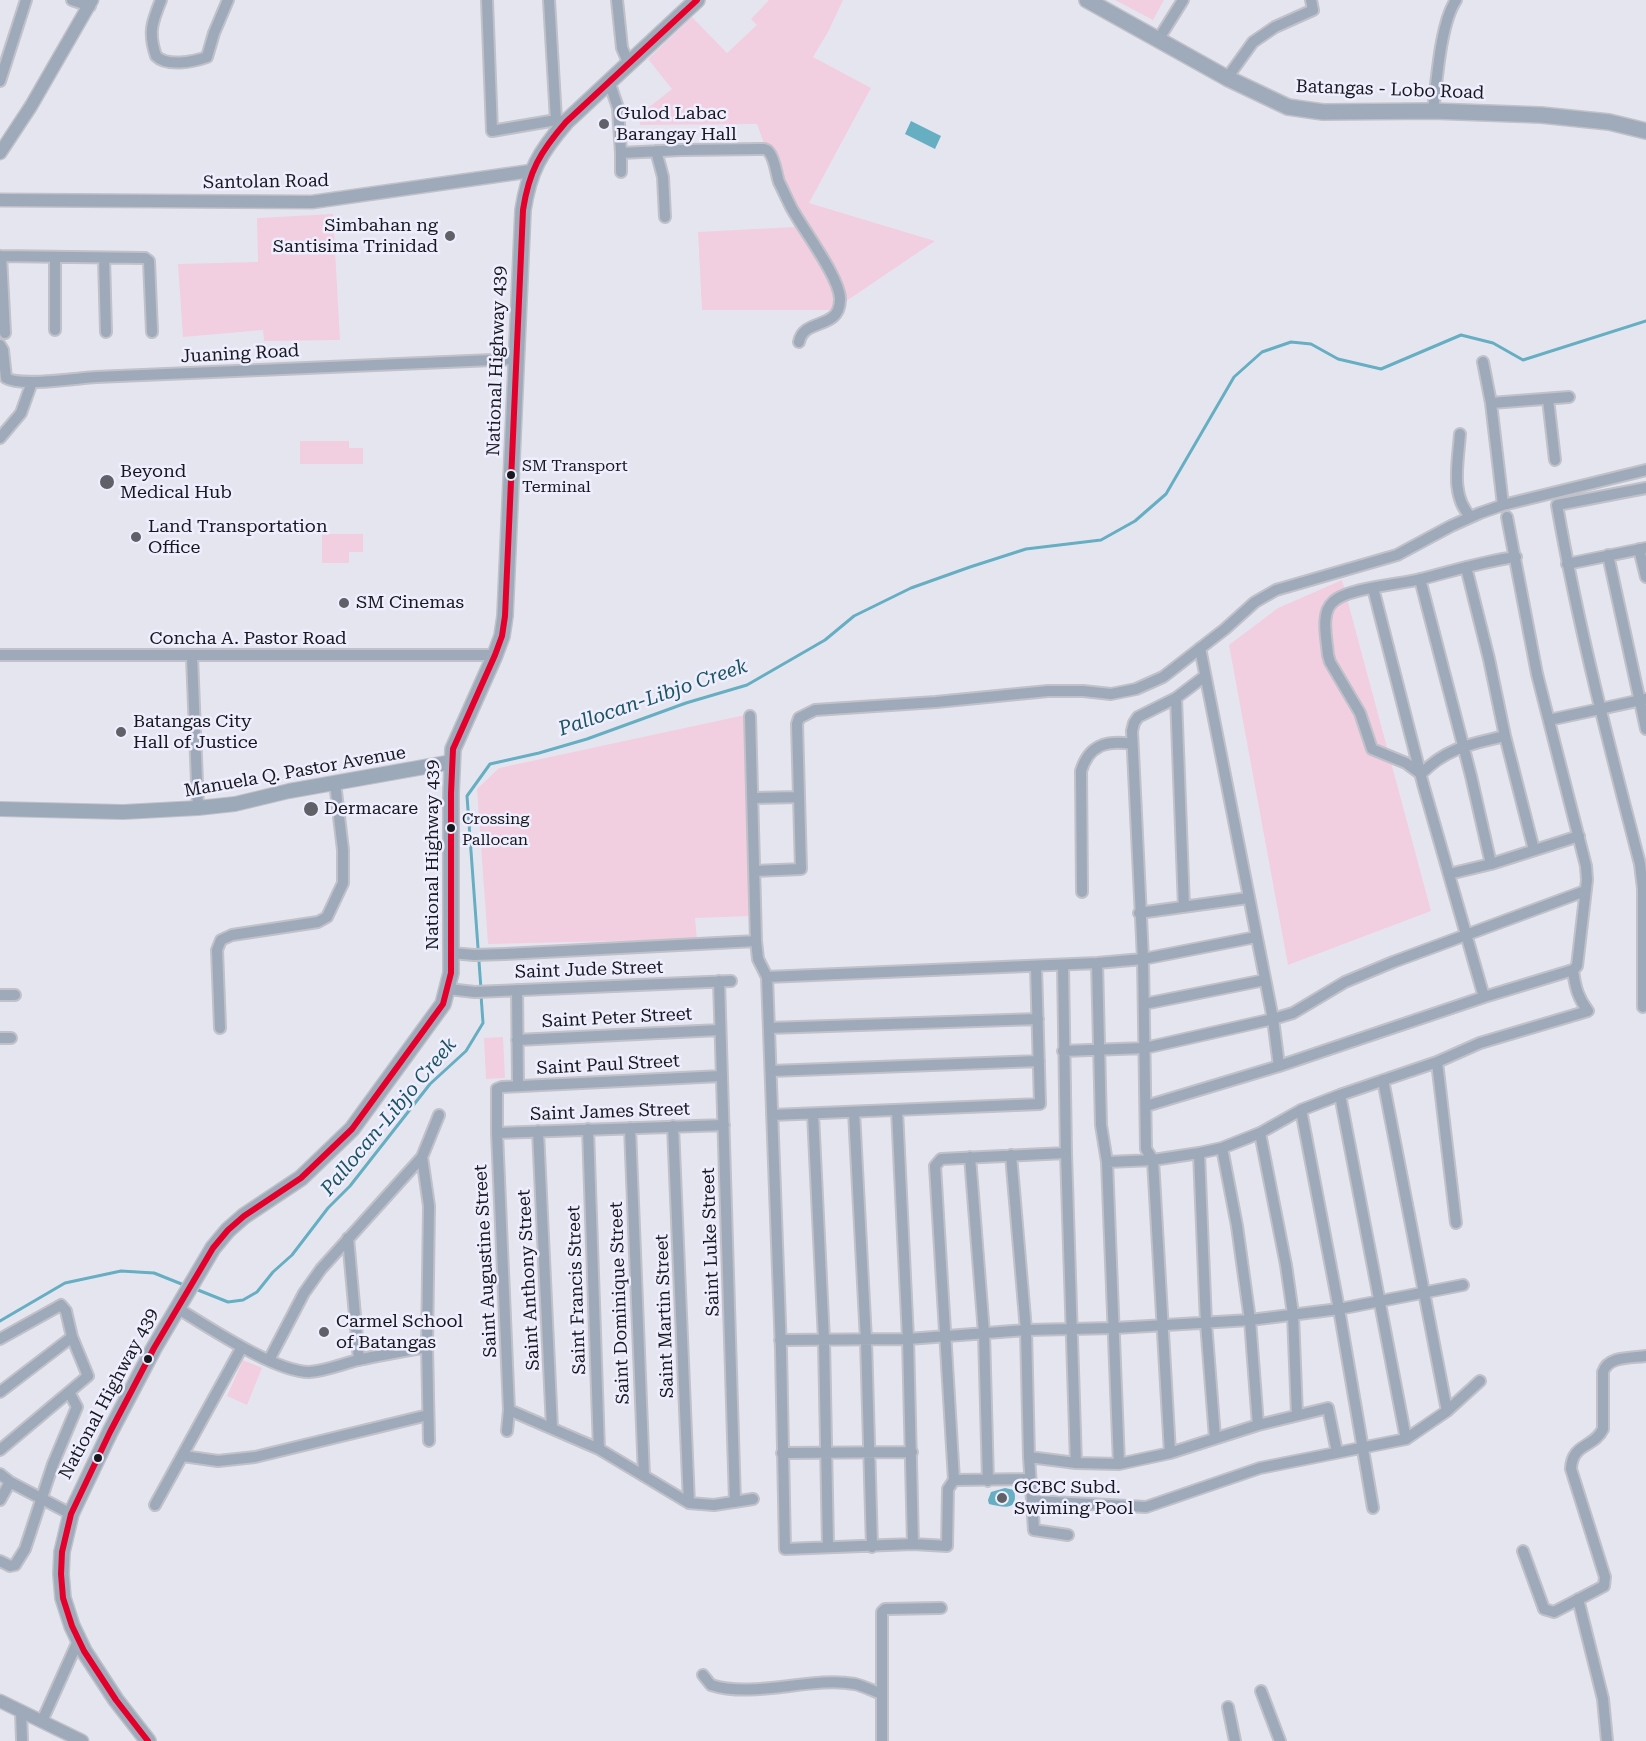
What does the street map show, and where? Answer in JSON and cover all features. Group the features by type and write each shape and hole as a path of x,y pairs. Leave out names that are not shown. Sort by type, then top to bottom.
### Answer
{"main road":[{"name":"National Highway 439","path":"148,1741 116,1700 78,1641 63,1598 62,1552 71,1514 110,1432 179,1303 213,1248 228,1230 324,1159 352,1129 435,1015 448,989 452,953 453,749 495,655 502,636 505,616 523,210 531,171 561,121 609,81 697,0"},
{"name":"Batangas - Lobo Road","path":"1086,0 1273,102 1300,110 1323,112 1433,111 1562,116 1609,122 1646,130"},
{"name":"Manuela Q. Pastor Avenue","path":"0,809 123,812 198,808 235,804 289,791 452,762"}],"street":[{"path":"0,81 3,61 26,0"},
{"path":"0,153 5,139 91,3 72,0"},
{"path":"161,0 151,24 151,32 156,56 164,62 207,57 228,0"},
{"path":"487,0 492,131 561,121 549,0"},
{"path":"617,0 622,48 628,62"},
{"path":"1158,39 1183,0"},
{"path":"1433,111 1443,41 1451,8 1456,0"},
{"path":"1227,78 1253,42 1312,5"},
{"path":"609,81 618,108 621,172"},
{"path":"621,153 760,149 765,149 770,153 779,182 837,286 840,299 838,310 832,319 807,329 800,335 799,342"},
{"path":"656,151 663,177 665,217"},
{"name":"Santolan Road","path":"0,200 312,202 531,171"},
{"path":"5,333 0,255 145,258 149,261 152,332"},
{"path":"55,257 55,330"},
{"path":"104,258 106,332"},
{"name":"Juaning Road","path":"0,345 3,350 6,378 32,382 96,377 516,359"},
{"path":"1483,362 1491,403 1503,506"},
{"path":"0,438 21,413 32,382"},
{"path":"1491,403 1569,397"},
{"path":"1548,399 1555,460"},
{"path":"1460,434 1458,497 1462,508 1471,517"},
{"path":"756,871 801,869 797,724 799,718 815,710 936,702 1048,691 1111,694 1136,689 1163,677 1255,602 1276,590 1398,555 1471,517 1503,506 1646,470"},
{"path":"1643,1007 1643,863 1599,709 1567,564 1557,505 1646,488"},
{"path":"1107,1162 1153,1160 1199,1154 1222,1148 1260,1133 1301,1110 1340,1095 1437,1062 1480,1043 1588,1011 1579,1000 1574,986 1573,970 1579,961 1587,880 1586,866 1535,664 1507,517"},
{"path":"1567,564 1642,548 1646,577"},
{"path":"1608,555 1643,699 1646,729"},
{"path":"1421,774 1406,763 1372,749 1360,713 1328,655 1326,611 1333,601 1348,594 1516,557"},
{"path":"1466,567 1534,850"},
{"path":"1420,579 1491,864"},
{"path":"1373,588 1421,774 1484,997"},
{"path":"1200,648 1273,1019 1279,1066"},
{"name":"Concha A. Pastor Road","path":"0,655 495,655"},
{"path":"192,656 198,808"},
{"path":"1170,1453 1153,1160 1146,1149 1143,959 1132,731 1138,717 1176,698 1206,676"},
{"path":"1176,698 1184,907"},
{"path":"1549,720 1643,699"},
{"path":"750,716 756,871 756,941 758,959 767,977 771,1071 784,1549 913,1544 947,1546 948,1489 954,1480 935,1166 941,1160 970,1157 1065,1153"},
{"path":"1421,774 1434,761 1463,746 1505,736"},
{"path":"1082,892 1081,771 1085,757 1101,744 1132,744"},
{"path":"220,1028 217,950 221,940 232,935 318,922 327,917 343,883 343,850 335,783"},
{"path":"753,798 799,797"},
{"path":"1449,874 1491,864 1579,836"},
{"path":"1063,1051 1145,1048 1293,1013 1345,982 1585,891"},
{"path":"1139,913 1248,898"},
{"path":"767,977 1063,966 1143,959 1256,938"},
{"path":"452,953 500,954 756,941"},
{"path":"1097,963 1101,1125 1107,1162 1119,1464"},
{"path":"1063,966 1065,1153 1076,1463"},
{"path":"772,1115 1040,1104 1036,967"},
{"path":"1146,1106 1279,1066 1484,997 1573,970"},
{"path":"1144,1004 1265,980"},
{"name":"Saint Luke Street","path":"718,981 735,1502"},
{"name":"Saint Jude Street","path":"448,989 475,992 731,981"},
{"path":"516,990 518,1086"},
{"path":"0,995 15,994"},
{"path":"769,1028 1038,1018"},
{"name":"Saint Peter Street","path":"517,1040 719,1030"},
{"path":"771,1071 1039,1061"},
{"path":"1437,1062 1456,1223"},
{"name":"Saint Paul Street","path":"497,1089 722,1076"},
{"path":"1383,1080 1447,1411"},
{"name":"Saint Augustine Street","path":"497,1089 509,1410 507,1431"},
{"path":"1340,1095 1406,1439"},
{"path":"897,1110 908,1339 913,1544"},
{"path":"1301,1110 1364,1447 1373,1508"},
{"path":"854,1112 866,1340 872,1547"},
{"path":"813,1114 824,1340 828,1547"},
{"path":"268,1360 304,1293 321,1269 423,1157 439,1115"},
{"name":"Saint James Street","path":"497,1133 724,1125"},
{"name":"Saint Martin Street","path":"673,1126 689,1503"},
{"name":"Saint Dominique Street","path":"630,1128 644,1476"},
{"name":"Saint Francis Street","path":"588,1129 599,1449"},
{"name":"Saint Anthony Street","path":"538,1131 552,1428"},
{"path":"1260,1133 1286,1264 1293,1314 1298,1414"},
{"path":"1222,1148 1237,1226 1250,1320 1258,1425"},
{"path":"1199,1154 1206,1323 1215,1438"},
{"path":"1011,1155 1026,1330 1029,1457 1034,1530 1068,1535"},
{"path":"423,1157 429,1206 427,1347 429,1441"},
{"path":"970,1157 984,1333 988,1481"},
{"path":"348,1238 359,1360"},
{"path":"780,1340 908,1339 1026,1330 1115,1328 1250,1320 1339,1309 1463,1285"},
{"path":"179,1303 242,1347 297,1371 324,1370 359,1360 427,1347"},
{"path":"0,1339 61,1305 66,1311 72,1337 88,1376 0,1450"},
{"path":"0,1392 72,1337"},
{"path":"155,1505 242,1347"},
{"path":"1523,1551 1544,1609 1554,1612 1604,1586 1606,1582 1571,1469 1571,1458 1603,1430 1603,1372 1605,1366 1610,1361 1646,1356"},
{"path":"1032,1501 1146,1507 1260,1468 1406,1439 1447,1411 1480,1381"},
{"path":"0,1561 10,1566 15,1565 25,1549 53,1464 77,1407 69,1392"},
{"path":"1029,1457 1076,1463 1119,1464 1170,1453 1258,1425 1328,1408 1337,1452"},
{"path":"509,1410 599,1449 689,1503 714,1505 753,1499"},
{"path":"183,1456 218,1461 255,1457 428,1415"},
{"path":"782,1453 912,1452"},
{"path":"0,1474 10,1482 71,1514"},
{"path":"954,1480 1030,1479"},
{"path":"0,1500 10,1482"},
{"path":"1578,1599 1603,1699 1607,1741"},
{"path":"882,1741 882,1612 885,1609 941,1608"},
{"path":"42,1721 78,1641"},
{"path":"703,1675 711,1685 729,1688 757,1689 793,1685 855,1684 882,1694"},
{"path":"1261,1691 1280,1741"},
{"path":"0,1701 82,1741"},
{"path":"1228,1707 1235,1741"},
{"path":"21,1711 22,1741"}],"shaded area":[{"path":"769,0 843,0 813,57 871,88 809,203 935,241 833,310 702,310 698,232 794,227 757,124 640,125 639,115 672,89 648,59 692,17 727,53 757,25 751,19"},
{"path":"1115,0 1164,0 1153,20"},
{"path":"333,214 340,340 264,341 263,330 183,337 178,264 258,262 257,218"},
{"path":"300,441 349,441 349,448 363,448 363,464 300,464"},
{"path":"322,534 363,534 363,552 349,552 349,563 322,563"},
{"path":"1342,580 1431,911 1288,965 1229,645 1278,608"},
{"path":"745,715 751,916 695,918 697,939 488,944 477,789 499,768"},
{"path":"503,1037 505,1078 486,1079 484,1038"},
{"path":"243,1360 262,1368 247,1405 227,1396"}],"water":[{"path":"911,121 941,136 935,149 905,134"},
{"name":"GCBC Subd. Swiming Pool","path":"1005,1488 1014,1490 1015,1497 1012,1505 1004,1507 989,1504 991,1492"}],"waterway":[{"name":"Pallocan-Libjo Creek","path":"481,989 467,796 490,764 587,739 686,703 747,685 825,640 854,616 911,588 1026,549 1101,540 1135,521 1166,494 1234,377 1262,352 1291,342 1311,344 1338,359 1381,369 1461,335 1493,343 1523,360 1646,321"},
{"name":"Pallocan-Libjo Creek","path":"193,1288 228,1302 243,1300 257,1292 273,1272 292,1255 328,1208 350,1186 430,1084 466,1051 483,1023 481,995"},
{"name":"Pallocan-Libjo Creek","path":"0,1321 65,1283 121,1271 154,1273 184,1285"}],"transit line":[{"path":"148,1741 116,1700 84,1651 72,1626 63,1598 61,1574 62,1552 71,1514 154,1348 213,1248 244,1216 301,1178 352,1129 443,1004 451,973 453,749 495,655 502,636 505,616 523,210 529,184 537,163 566,122 697,0"}],"place":[{"name":"Gulod Labac Barangay Hall","path":"604,124"},
{"name":"Simbahan ng Santisima Trinidad","path":"450,236"},
{"name":"SM Transport Terminal","path":"511,475"},
{"name":"Beyond Medical Hub","path":"107,482"},
{"name":"Land Transportation Office","path":"136,537"},
{"name":"SM Cinemas","path":"344,603"},
{"name":"Batangas City Hall of Justice","path":"121,732"},
{"name":"Dermacare","path":"311,809"},
{"name":"Crossing Pallocan","path":"451,828"},
{"name":"Carmel School of Batangas","path":"324,1332"},
{"name":"GCBC Subd. Swiming Pool","path":"1002,1498"}]}
